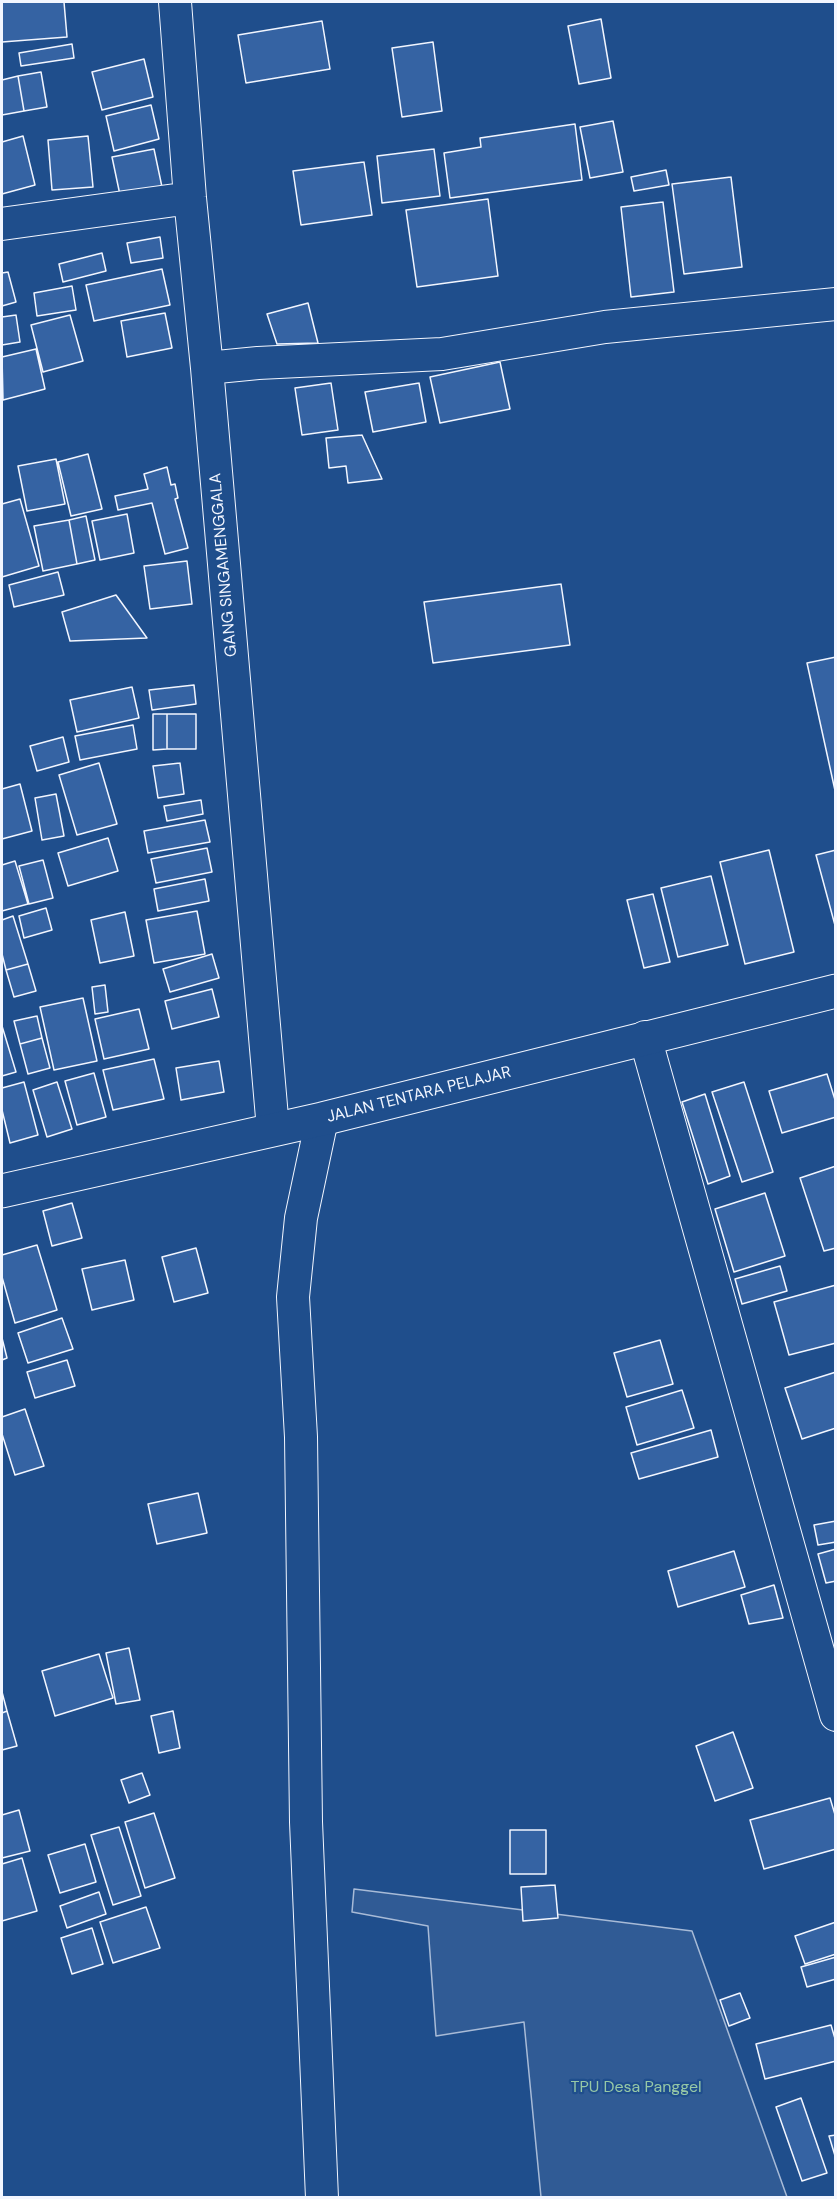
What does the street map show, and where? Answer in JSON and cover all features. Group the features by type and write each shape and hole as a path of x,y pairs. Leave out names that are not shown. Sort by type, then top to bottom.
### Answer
{"main road":[{"name":"JALAN TENTARA PELAJAR","path":"2,1191 322,1119 836,991"}],"street":[{"name":"GANG SINGAMENGGALA","path":"175,2 190,198 216,367 273,1129"},
{"path":"2,224 190,198"},
{"path":"216,367 442,354 606,327 836,304"},
{"path":"645,1037 836,1715"},
{"path":"322,1119 301,1218 293,1297 301,1437 306,1822 322,2198"}],"green space":[{"name":"TPU Desa Panggel","path":"354,1889 692,1931 787,2197 541,2197 524,2022 436,2036 428,1926 352,1912"}],"building":[{"path":"2,2 64,2 67,37 2,42"},
{"path":"601,19 611,78 579,84 568,26"},
{"path":"322,21 330,69 246,83 238,35"},
{"path":"433,42 442,111 402,117 392,48"},
{"path":"72,44 74,58 21,66 19,53"},
{"path":"144,59 153,97 102,110 92,72"},
{"path":"41,72 47,107 24,111 18,76"},
{"path":"18,76 24,111 2,115 2,80"},
{"path":"151,105 159,139 114,151 106,116"},
{"path":"613,121 623,172 590,178 580,127"},
{"path":"575,124 582,180 450,198 444,153 481,147 480,138"},
{"path":"23,136 35,185 2,194 2,142"},
{"path":"88,136 93,187 52,190 48,140"},
{"path":"154,149 162,187 120,195 112,157"},
{"path":"434,149 440,196 382,203 377,156"},
{"path":"364,162 372,215 301,225 293,171"},
{"path":"666,170 669,185 634,191 631,177"},
{"path":"731,177 742,267 684,274 672,184"},
{"path":"488,199 498,276 417,287 406,210"},
{"path":"663,202 674,292 631,297 621,207"},
{"path":"160,237 163,258 131,263 127,243"},
{"path":"102,253 106,271 63,282 59,264"},
{"path":"162,269 170,305 94,321 86,285"},
{"path":"8,272 16,302 2,306 2,273"},
{"path":"72,286 76,310 37,316 34,293"},
{"path":"308,303 318,343 277,344 267,314"},
{"path":"165,313 172,348 127,357 121,321"},
{"path":"16,315 20,342 2,345 2,317"},
{"path":"70,315 83,361 43,372 31,325"},
{"path":"36,349 45,389 3,400 2,357"},
{"path":"500,362 510,409 440,423 430,377"},
{"path":"331,383 338,430 302,435 295,388"},
{"path":"419,383 426,422 373,432 365,392"},
{"path":"362,435 382,479 348,483 346,466 329,468 326,438"},
{"path":"88,454 102,509 71,516 58,462"},
{"path":"56,459 65,504 27,511 18,466"},
{"path":"167,467 171,485 175,484 178,498 175,499 188,548 165,554 152,503 118,510 115,496 148,489 144,474"},
{"path":"20,499 39,566 2,577 2,504"},
{"path":"127,514 134,553 100,560 92,521"},
{"path":"86,516 95,560 77,564 69,520"},
{"path":"69,520 77,564 43,571 34,526"},
{"path":"187,561 192,604 150,609 144,566"},
{"path":"58,572 64,595 14,607 9,585"},
{"path":"561,584 570,645 433,663 424,602"},
{"path":"116,595 147,638 70,641 62,612"},
{"path":"836,657 836,795 807,663"},
{"path":"194,685 196,704 152,710 149,690"},
{"path":"132,687 139,718 77,732 70,700"},
{"path":"153,714 167,714 167,749 153,750"},
{"path":"167,714 196,714 196,749 167,749"},
{"path":"133,725 137,749 80,760 75,736"},
{"path":"63,737 69,762 37,771 30,746"},
{"path":"99,763 117,824 77,835 59,775"},
{"path":"180,763 184,794 158,798 153,766"},
{"path":"20,784 32,831 2,839 2,789"},
{"path":"56,794 64,836 42,840 35,798"},
{"path":"201,800 203,814 167,821 164,806"},
{"path":"205,820 210,842 148,853 144,831"},
{"path":"108,838 118,871 68,886 58,853"},
{"path":"207,848 212,872 156,883 151,859"},
{"path":"769,850 794,952 745,964 720,862"},
{"path":"836,850 836,929 816,855"},
{"path":"43,860 53,898 29,904 19,866"},
{"path":"15,861 28,904 2,911 2,865"},
{"path":"711,876 728,945 678,957 661,888"},
{"path":"205,879 209,901 158,911 154,889"},
{"path":"653,894 670,962 644,968 627,900"},
{"path":"46,908 52,930 24,938 19,916"},
{"path":"197,911 205,954 154,963 146,920"},
{"path":"125,912 134,956 100,963 91,920"},
{"path":"13,916 28,964 6,970 2,954 2,920"},
{"path":"212,954 219,978 170,992 163,969"},
{"path":"28,964 36,991 14,997 6,970"},
{"path":"105,985 108,1012 95,1014 92,987"},
{"path":"212,989 219,1017 172,1029 165,1001"},
{"path":"83,998 97,1061 54,1070 40,1007"},
{"path":"139,1009 149,1049 104,1059 95,1019"},
{"path":"37,1016 42,1038 20,1044 14,1021"},
{"path":"2,1026 16,1072 2,1076"},
{"path":"42,1038 50,1068 28,1074 20,1044"},
{"path":"154,1059 164,1099 113,1110 103,1070"},
{"path":"219,1061 224,1092 181,1100 176,1068"},
{"path":"94,1073 106,1117 77,1125 65,1081"},
{"path":"827,1074 836,1103 836,1117 782,1133 769,1091"},
{"path":"24,1082 38,1135 10,1143 2,1110 2,1088"},
{"path":"57,1082 72,1129 47,1137 33,1090"},
{"path":"744,1082 773,1172 742,1182 712,1092"},
{"path":"705,1094 730,1176 708,1184 682,1102"},
{"path":"836,1166 836,1248 824,1251 800,1178"},
{"path":"765,1193 785,1256 734,1272 715,1209"},
{"path":"72,1203 82,1238 52,1246 43,1211"},
{"path":"37,1245 57,1310 15,1323 2,1277 2,1255"},
{"path":"196,1248 208,1293 174,1302 162,1257"},
{"path":"125,1260 134,1300 92,1310 82,1269"},
{"path":"780,1266 787,1291 742,1304 735,1279"},
{"path":"836,1285 836,1343 789,1355 774,1302"},
{"path":"62,1318 73,1349 28,1363 18,1333"},
{"path":"2,1338 7,1358 2,1360"},
{"path":"660,1340 673,1384 627,1397 614,1353"},
{"path":"67,1360 75,1386 35,1398 27,1372"},
{"path":"836,1372 836,1428 802,1439 785,1388"},
{"path":"682,1390 694,1428 637,1445 626,1407"},
{"path":"25,1409 44,1466 15,1475 2,1434 2,1417"},
{"path":"711,1430 718,1457 639,1479 631,1453"},
{"path":"198,1493 207,1533 157,1544 148,1504"},
{"path":"836,1521 836,1542 818,1545 814,1525"},
{"path":"836,1549 836,1581 826,1583 818,1554"},
{"path":"734,1551 745,1587 678,1607 668,1571"},
{"path":"774,1585 783,1618 749,1624 741,1595"},
{"path":"129,1648 140,1700 116,1704 106,1653"},
{"path":"99,1654 113,1698 55,1716 42,1671"},
{"path":"2,1692 7,1711 2,1713"},
{"path":"7,1711 17,1746 2,1750 2,1713"},
{"path":"173,1711 180,1748 159,1753 151,1716"},
{"path":"733,1732 753,1788 715,1801 696,1746"},
{"path":"142,1773 150,1795 129,1803 121,1780"},
{"path":"830,1798 836,1818 836,1849 764,1869 750,1820"},
{"path":"19,1810 30,1851 2,1858 2,1815"},
{"path":"154,1813 175,1878 145,1888 125,1822"},
{"path":"119,1827 141,1896 113,1905 91,1835"},
{"path":"510,1830 546,1830 546,1874 510,1874"},
{"path":"85,1844 96,1882 60,1893 48,1855"},
{"path":"22,1858 37,1911 2,1921 2,1864"},
{"path":"555,1885 558,1918 523,1921 521,1887"},
{"path":"99,1892 106,1914 67,1928 60,1906"},
{"path":"146,1907 160,1948 113,1963 100,1922"},
{"path":"836,1922 836,1954 805,1964 795,1936"},
{"path":"92,1928 103,1964 72,1974 61,1938"},
{"path":"836,1957 836,1979 807,1987 801,1967"},
{"path":"740,1993 750,2018 729,2026 720,2000"},
{"path":"831,2025 836,2042 836,2061 765,2079 756,2044"},
{"path":"801,2098 827,2173 802,2181 776,2107"},
{"path":"836,2135 836,2159 829,2136"}]}
